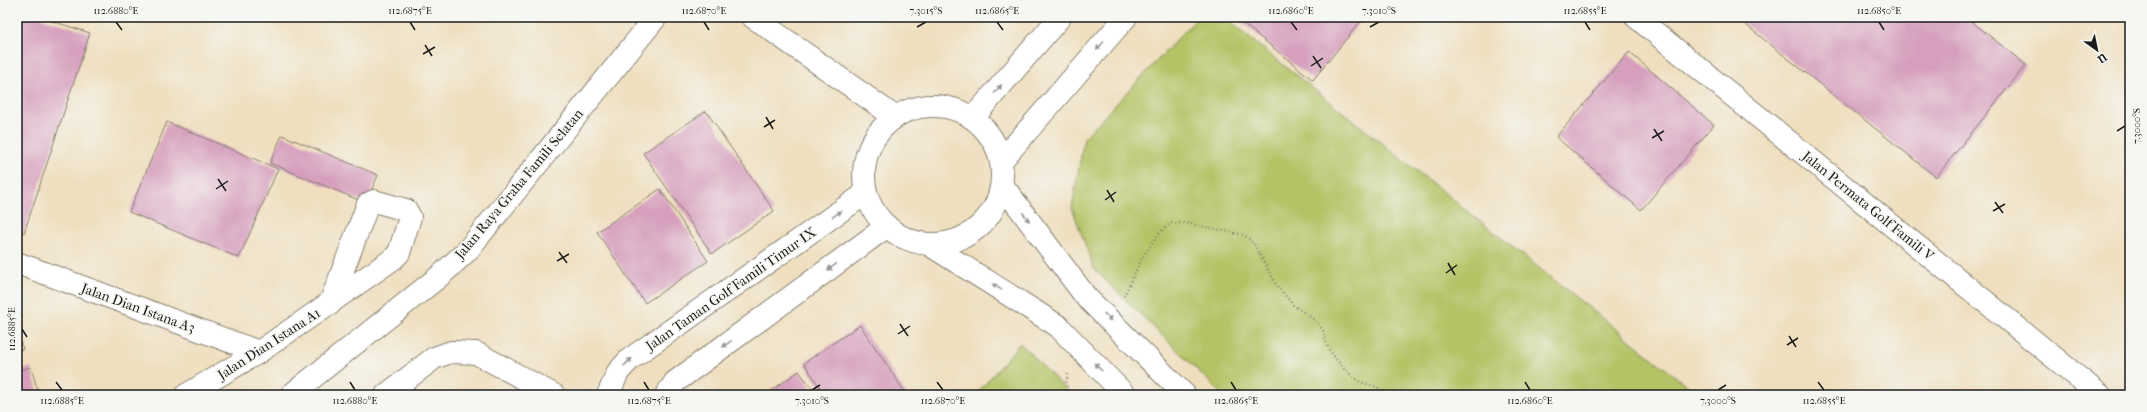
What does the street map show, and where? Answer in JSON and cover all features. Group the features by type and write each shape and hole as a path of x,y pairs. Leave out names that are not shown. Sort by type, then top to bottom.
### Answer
{"street":[{"name":"Jalan Raya Graha Famili Selatan","path":"291,395 441,275 467,251 656,17"},
{"path":"753,17 895,117"},
{"path":"973,118 1060,17"},
{"path":"1002,160 1126,17"},
{"name":"Jalan Permata Golf Famili V","path":"1636,17 2100,395"},
{"path":"930,245 951,243 963,238 985,222 996,206 1002,186 1002,160 996,144 986,130 973,118 955,109 934,106 914,108 895,117 879,132 868,150 863,172 866,193 873,212 886,227 904,238 930,245 1058,326 1125,395"},
{"path":"1002,186 1086,297 1108,317 1185,395"},
{"name":"Jalan Taman Golf Famili Timur IX","path":"608,395 618,372 630,359 866,193"},
{"name":"Jalan Dian Istana A1","path":"186,395 259,352 330,304 397,256 410,217 406,210 374,202 368,204 330,304"},
{"path":"666,395 675,382 886,227"},
{"name":"Jalan Dian Istana A3","path":"17,263 259,352"},
{"path":"386,395 434,358 452,352 476,353 554,395"}],"path":[{"path":"1108,317 1123,298 1142,258 1160,232 1172,223 1186,223 1244,235 1254,244 1277,286 1293,305 1313,319 1323,330 1328,348 1342,367 1358,381 1377,387 1388,395"},
{"path":"1069,395 1066,382 1071,362 1081,349"}],"green space":[{"path":"1198,17 1223,17 1699,395 1223,395 1094,269 1072,208 1084,138"},
{"path":"1020,343 1071,395 976,395"}],"building":[{"path":"17,17 39,17 90,33 24,233 17,230"},
{"path":"1235,17 1364,17 1313,80"},
{"path":"1736,17 1966,17 2026,65 1936,177"},
{"path":"1629,52 1714,125 1641,210 1556,137"},
{"path":"706,111 774,211 712,254 643,153"},
{"path":"167,122 278,169 239,258 129,212"},
{"path":"282,135 378,175 366,203 270,163"},
{"path":"660,189 708,261 645,303 597,232"},
{"path":"860,325 907,395 825,395 804,363"},
{"path":"17,332 23,349 17,351"},
{"path":"31,367 39,395 17,395 17,371"},
{"path":"799,371 817,395 765,395"}]}
